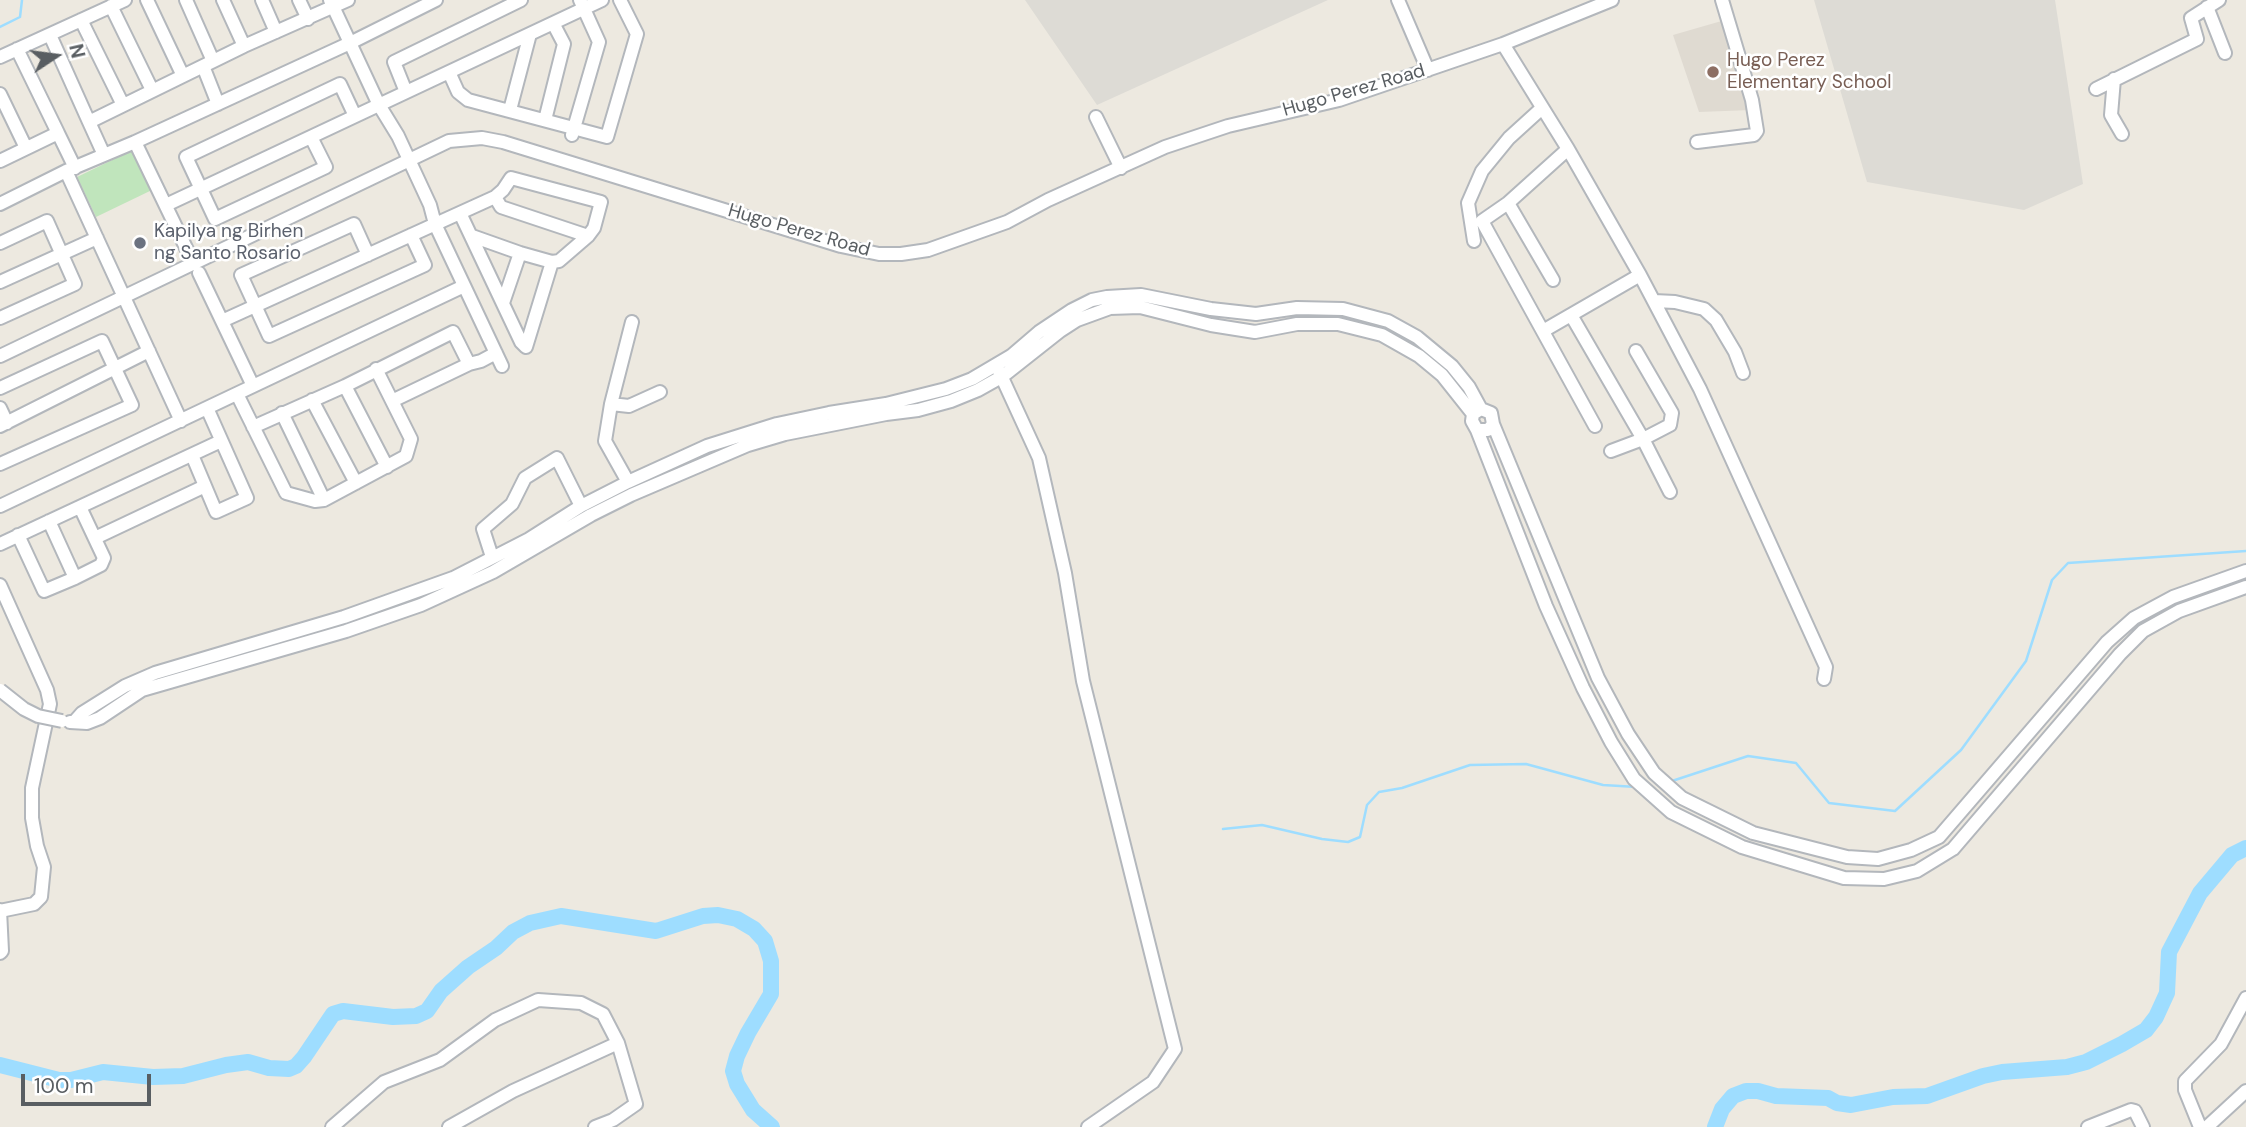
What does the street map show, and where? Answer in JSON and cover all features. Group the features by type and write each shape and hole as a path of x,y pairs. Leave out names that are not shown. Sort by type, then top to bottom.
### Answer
{"street":[{"path":"0,57 125,0"},
{"path":"147,0 183,76"},
{"path":"186,0 208,64 218,104"},
{"path":"223,0 244,46"},
{"path":"262,0 276,32"},
{"path":"299,0 308,19"},
{"path":"89,122 244,46 308,19 331,3 348,0"},
{"path":"0,204 350,43 436,0"},
{"path":"406,92 394,62 521,0"},
{"path":"166,205 553,23 582,4 602,0"},
{"path":"449,72 463,97 545,120 573,132 607,137 637,33 620,0"},
{"path":"1398,0 1428,70"},
{"name":"Hugo Perez Road","path":"0,356 449,141 482,138 503,142 841,246 879,254 901,254 929,250 1007,222 1048,200 1165,147 1228,125 1339,100 1503,44 1612,0"},
{"path":"1697,142 1754,135 1757,131 1752,100 1722,0"},
{"path":"2096,89 2197,39 2191,18 2219,0"},
{"path":"331,3 379,105 391,138 406,162 424,208 435,224 502,366"},
{"path":"573,132 598,42 582,4"},
{"path":"111,6 152,90"},
{"path":"2207,7 2225,53"},
{"path":"81,20 123,105"},
{"path":"545,120 564,44 553,23"},
{"path":"50,34 104,155"},
{"path":"510,110 530,34"},
{"path":"1503,44 1568,149 1640,275 1700,389 1826,667 1824,679"},
{"path":"17,49 58,133 97,238 181,421"},
{"path":"2114,79 2111,115 2122,134"},
{"path":"312,137 326,167 215,219 186,157 340,84 355,116"},
{"path":"0,94 26,148"},
{"path":"1474,241 1468,203 1482,172 1509,138 1542,108"},
{"path":"1096,117 1121,167"},
{"path":"0,161 58,133"},
{"path":"135,142 189,254"},
{"path":"1568,149 1508,203 1482,221 1595,426"},
{"path":"222,321 495,197 511,178 601,202 594,228 559,261 552,262 520,253 472,236"},
{"path":"495,197 501,207 588,236"},
{"path":"1508,203 1553,280"},
{"path":"460,213 526,347 552,262"},
{"path":"0,243 47,221 75,284 0,318"},
{"path":"368,255 354,224 241,275 269,336 425,265 411,235"},
{"path":"0,282 97,238"},
{"path":"503,303 520,253"},
{"path":"199,273 253,386"},
{"path":"1543,331 1640,275"},
{"path":"0,506 464,286"},
{"path":"1108,302 1141,295 1211,309 1256,314 1297,308 1343,309 1388,321 1417,337 1452,366 1469,387 1477,412 1473,425 1546,606 1611,743 1634,779 1671,812 1742,847 1844,878 1884,880 1917,871 1953,849 2120,654 2143,631 2179,611 2246,587"},
{"path":"0,690 24,709 38,716 87,723 151,687 346,631 421,605 493,572 631,495 748,445 785,434 918,410 969,394 1054,321 1092,300 1140,307 1211,325 1255,332 1297,324 1338,324 1382,335 1419,356 1442,375 1477,412 1491,413 1493,425 1598,678 1628,734 1654,773 1682,798 1753,833 1847,857 1878,859 1911,850 1939,837 2107,642 2134,618 2173,597 2246,571"},
{"path":"1654,301 1675,302 1704,309 1716,320 1735,352 1742,373"},
{"path":"1571,315 1643,439 1670,492"},
{"path":"628,482 605,441 611,404 632,322"},
{"path":"253,427 345,386 453,332 469,363"},
{"path":"0,388 102,341 132,405 0,464"},
{"path":"0,408 4,425 149,351"},
{"path":"1611,452 1670,425 1672,413 1636,351"},
{"path":"392,401 469,363 481,361 496,353"},
{"path":"237,394 286,493 315,501 324,500 406,456 411,439 376,369"},
{"path":"68,722 141,678 344,617 453,578 529,539 581,506 673,460 746,433 829,413 886,404 946,389 999,371"},
{"path":"999,371 1039,458 1065,573 1083,681 1175,1049 1153,1082 1088,1127"},
{"path":"345,386 387,467"},
{"path":"611,404 629,406 660,391"},
{"path":"312,400 356,483"},
{"path":"192,455 216,512 247,498 207,408"},
{"path":"282,413 324,500"},
{"path":"1477,430 1488,430 1493,425"},
{"path":"0,544 221,441"},
{"path":"492,557 483,528 512,504 525,478 557,458 581,506"},
{"path":"95,538 205,486"},
{"path":"18,535 44,591 75,578 104,561 80,507"},
{"path":"49,521 75,578"},
{"path":"0,585 42,679 50,704 32,788 32,818 44,867 44,886 41,897 34,904 0,911 0,953"},
{"path":"2200,1127 2185,1090 2185,1080 2221,1044 2246,998"},
{"path":"331,1127 384,1082 440,1060 495,1020 538,1000 581,1003 603,1014 618,1043 636,1104 613,1120 595,1127"},
{"path":"449,1127 513,1091 618,1043"},
{"path":"2207,1127 2246,1091"},
{"path":"2088,1127 2126,1111 2135,1111 2143,1127"}],"shaded area":[{"path":"1025,0 1328,0 1097,105"},
{"path":"1814,0 2055,0 2083,184 2024,210 1867,182"},
{"name":"Hugo Perez Elementary School","path":"1725,20 1751,110 1699,112 1673,35"}],"green space":[{"path":"133,150 152,190 96,217 77,177"}],"waterway":[{"path":"0,27 20,17 22,0"},
{"path":"1672,781 1748,756 1796,763 1829,803 1895,811 1961,750 2026,661 2052,580 2068,563 2246,551"},
{"path":"1223,829 1262,825 1348,842 1360,837 1367,805 1379,792 1402,788 1470,765 1526,764 1603,785 1637,787"},
{"path":"1715,1127 1722,1109 1733,1096 1746,1091 1776,1096 1828,1098 1837,1103 1851,1105 1893,1097 1927,1096 1983,1076 2067,1067 2086,1062 2122,1044 2146,1030 2156,1017 2167,993 2169,952 2200,893 2232,855 2246,848"},
{"path":"0,1065 59,1080 71,1080 103,1072 153,1077 183,1076 248,1062 269,1068 289,1069 304,1057 333,1014 343,1011 393,1017 416,1016 427,1011 441,991 468,967 496,948 513,932 530,923 561,916 656,931 703,916 718,915 737,919 754,929 765,941 771,961 771,994 748,1033 733,1071 737,1084 753,1110 772,1127"}],"place":[{"name":"Hugo Perez Elementary School","path":"1713,72"},
{"name":"Kapilya ng Birhen ng Santo Rosario","path":"140,243"}]}
